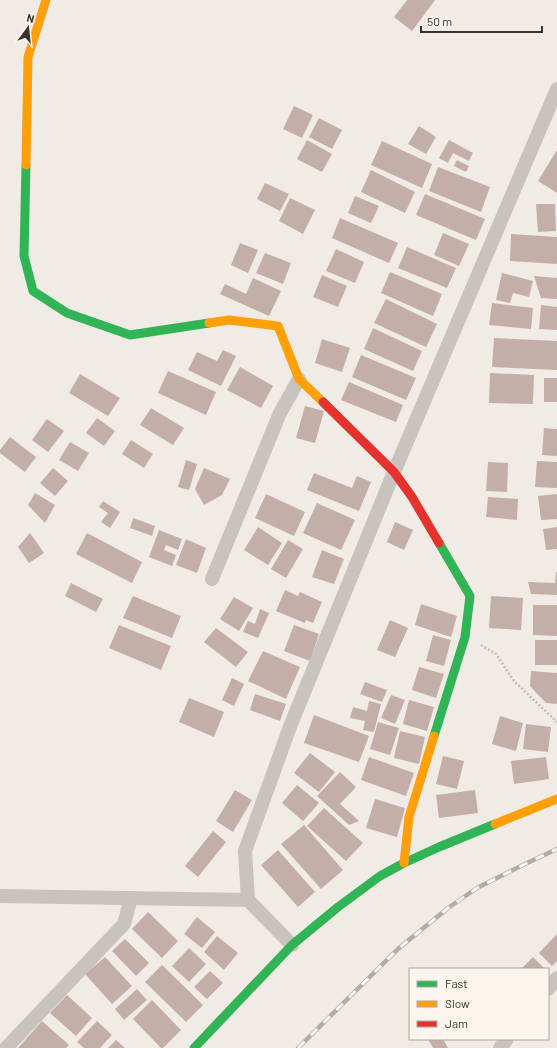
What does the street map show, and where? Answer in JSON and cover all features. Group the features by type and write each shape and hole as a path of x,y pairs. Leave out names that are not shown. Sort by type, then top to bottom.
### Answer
{"street":[{"path":"46,0 28,57 24,256 32,291 67,313 130,335 229,320 278,326 299,378 394,472 412,497 470,596 465,637 409,817 404,863"},
{"path":"292,945 248,900 245,851 291,724 394,472 557,89"},
{"path":"212,579 280,413 299,378"},
{"path":"194,1048 292,945 380,876 439,847 557,799"},
{"path":"0,896 248,900"},
{"path":"6,1048 124,924 131,898"},
{"path":"549,988 557,978"},
{"path":"500,1048 506,1040"}],"path":[{"path":"465,637 496,654 514,681 557,722"}],"building":[{"path":"407,0 435,0 412,31 394,17"},
{"path":"294,106 313,115 302,138 283,129"},
{"path":"319,118 342,130 332,149 309,137"},
{"path":"419,126 436,137 426,154 408,144"},
{"path":"307,140 332,154 322,172 297,159"},
{"path":"449,140 473,153 469,161 453,153 448,163 439,158"},
{"path":"382,141 432,164 422,188 371,165"},
{"path":"557,150 557,193 538,181"},
{"path":"457,160 469,166 466,172 454,166"},
{"path":"438,167 490,187 481,212 429,191"},
{"path":"371,170 415,192 405,213 361,192"},
{"path":"265,183 289,194 280,211 257,199"},
{"path":"425,194 485,219 476,240 416,215"},
{"path":"355,196 379,206 371,223 348,213"},
{"path":"290,198 315,210 303,234 279,221"},
{"path":"536,204 555,204 556,231 538,232"},
{"path":"340,218 398,243 389,263 332,238"},
{"path":"443,233 469,244 459,266 434,255"},
{"path":"511,234 557,237 557,264 510,261"},
{"path":"240,243 258,250 248,273 231,265"},
{"path":"407,247 456,268 447,288 398,268"},
{"path":"336,249 364,262 355,283 326,271"},
{"path":"265,253 291,263 283,284 256,273"},
{"path":"390,272 442,294 433,316 381,293"},
{"path":"502,273 533,281 529,297 513,293 510,303 496,300"},
{"path":"322,275 347,286 338,307 313,297"},
{"path":"534,276 557,278 557,299 541,298"},
{"path":"253,278 281,291 269,316 220,294 225,284 246,294"},
{"path":"386,299 437,324 426,347 374,323"},
{"path":"492,303 533,308 531,329 489,325"},
{"path":"541,305 557,307 557,330 539,329"},
{"path":"373,328 422,351 413,371 364,349"},
{"path":"494,338 557,341 557,370 492,367"},
{"path":"322,339 350,348 342,372 315,363"},
{"path":"223,350 236,356 221,386 188,370 197,352 217,361"},
{"path":"361,355 416,378 406,400 352,377"},
{"path":"240,367 273,386 261,408 227,390"},
{"path":"168,371 216,392 206,415 158,393"},
{"path":"490,373 534,375 533,404 489,403"},
{"path":"80,374 120,398 108,416 69,393"},
{"path":"544,378 557,378 557,402 544,402"},
{"path":"349,382 403,405 396,422 341,400"},
{"path":"305,406 324,411 315,443 296,438"},
{"path":"151,408 184,428 173,445 140,425"},
{"path":"97,418 115,431 104,446 86,433"},
{"path":"47,419 64,431 48,452 32,440"},
{"path":"544,428 557,429 557,456 542,455"},
{"path":"10,437 36,457 25,472 0,453 0,450"},
{"path":"131,440 153,454 144,468 122,454"},
{"path":"70,442 89,453 78,471 59,460"},
{"path":"186,460 197,464 189,490 178,487"},
{"path":"537,461 557,462 557,488 535,487"},
{"path":"488,462 508,463 507,492 486,491"},
{"path":"53,468 68,481 55,496 40,483"},
{"path":"204,468 230,479 222,495 204,505 195,489"},
{"path":"314,473 352,488 357,476 371,482 359,511 307,490"},
{"path":"35,493 55,505 45,523 28,505"},
{"path":"266,494 305,512 294,536 255,518"},
{"path":"557,494 557,519 541,520 538,496"},
{"path":"488,497 518,499 517,520 486,517"},
{"path":"103,501 120,512 110,528 101,522 108,513 99,507"},
{"path":"317,503 355,520 341,550 303,533"},
{"path":"133,518 155,526 152,536 130,528"},
{"path":"395,522 413,530 404,550 387,542"},
{"path":"258,527 282,543 268,565 244,550"},
{"path":"557,527 557,549 546,550 543,529"},
{"path":"159,530 182,539 178,550 166,545 164,550 176,555 172,566 149,557"},
{"path":"30,533 44,553 29,563 18,547"},
{"path":"87,533 142,562 132,583 76,554"},
{"path":"186,539 206,548 197,573 176,565"},
{"path":"288,540 303,549 286,578 271,569"},
{"path":"322,550 344,559 334,584 312,577"},
{"path":"556,572 557,595 531,594 528,582 555,583"},
{"path":"71,583 103,599 96,612 65,596"},
{"path":"285,590 298,596 300,592 322,602 313,623 306,620 305,623 276,611"},
{"path":"133,596 181,616 172,638 123,618"},
{"path":"491,596 523,598 521,630 489,628"},
{"path":"234,597 253,608 239,631 220,619"},
{"path":"421,604 457,616 451,637 415,625"},
{"path":"533,605 557,605 557,636 533,635"},
{"path":"260,609 269,613 258,638 243,632 248,621 255,624"},
{"path":"390,620 408,628 395,657 377,650"},
{"path":"119,625 171,646 161,670 109,648"},
{"path":"294,625 319,634 310,661 284,651"},
{"path":"216,628 248,652 236,667 204,642"},
{"path":"433,635 451,640 444,666 426,661"},
{"path":"535,640 557,640 557,665 535,665"},
{"path":"263,651 300,667 286,699 248,681"},
{"path":"419,667 444,674 436,698 412,690"},
{"path":"531,671 557,673 557,704 546,703 530,686"},
{"path":"232,678 244,684 234,706 222,700"},
{"path":"365,682 387,690 382,702 360,694"},
{"path":"255,694 286,704 280,721 250,710"},
{"path":"391,695 405,700 395,724 381,718"},
{"path":"189,698 224,712 214,737 179,722"},
{"path":"409,700 434,707 427,731 403,724"},
{"path":"369,701 381,704 374,732 363,730 365,721 350,718 353,707 367,711"},
{"path":"314,715 369,736 359,762 304,743"},
{"path":"500,716 523,723 516,751 492,744"},
{"path":"378,722 399,728 390,755 370,749"},
{"path":"526,724 551,727 548,752 523,749"},
{"path":"400,731 425,737 419,764 394,758"},
{"path":"310,753 335,772 319,792 294,773"},
{"path":"443,756 464,761 457,789 436,784"},
{"path":"369,757 414,773 406,796 361,780"},
{"path":"546,757 549,779 514,784 511,761"},
{"path":"340,772 356,787 340,804 359,821 349,825 317,796"},
{"path":"297,785 319,803 303,821 282,803"},
{"path":"235,790 252,800 233,832 216,821"},
{"path":"475,790 478,813 439,818 436,795"},
{"path":"375,799 405,808 397,837 366,828"},
{"path":"324,808 363,843 346,861 307,826"},
{"path":"304,825 343,870 321,889 281,844"},
{"path":"213,831 226,842 198,877 185,866"},
{"path":"278,850 315,892 298,907 261,865"},
{"path":"148,912 178,941 162,958 132,929"},
{"path":"197,917 215,932 202,948 184,934"},
{"path":"557,934 557,961 552,966 539,953"},
{"path":"217,936 238,953 224,970 204,952"},
{"path":"125,939 149,963 136,976 112,951"},
{"path":"189,948 206,964 189,982 172,966"},
{"path":"105,957 132,986 112,1004 85,974"},
{"path":"533,957 544,968 522,968"},
{"path":"162,965 203,1005 186,1022 145,982"},
{"path":"210,971 223,983 207,999 194,987"},
{"path":"137,989 147,1000 124,1020 115,1009"},
{"path":"67,995 92,1018 76,1036 50,1013"},
{"path":"152,1000 181,1030 163,1048 161,1048 133,1019"},
{"path":"42,1021 69,1045 66,1048 18,1048"},
{"path":"97,1021 112,1035 100,1048 84,1048 77,1042"},
{"path":"116,1040 125,1048 108,1048"},
{"path":"429,1040 444,1040 448,1048 433,1048"}],"railway":[{"path":"298,1048 398,949 448,908 477,888 557,849"}],"traffic: fast":[{"path":"26,165 24,256 33,291 67,313 130,335 209,323"},
{"path":"434,736 465,637 470,596 439,543"},
{"path":"194,1048 292,945 338,907 380,876 404,863 495,824"}],"traffic: slow":[{"path":"26,165 28,57 46,0"},
{"path":"209,323 229,320 278,326 299,379 323,402"},
{"path":"404,863 409,817 434,736"},
{"path":"495,824 557,799"}],"traffic: jam":[{"path":"323,402 394,472 412,497 439,543"}]}
